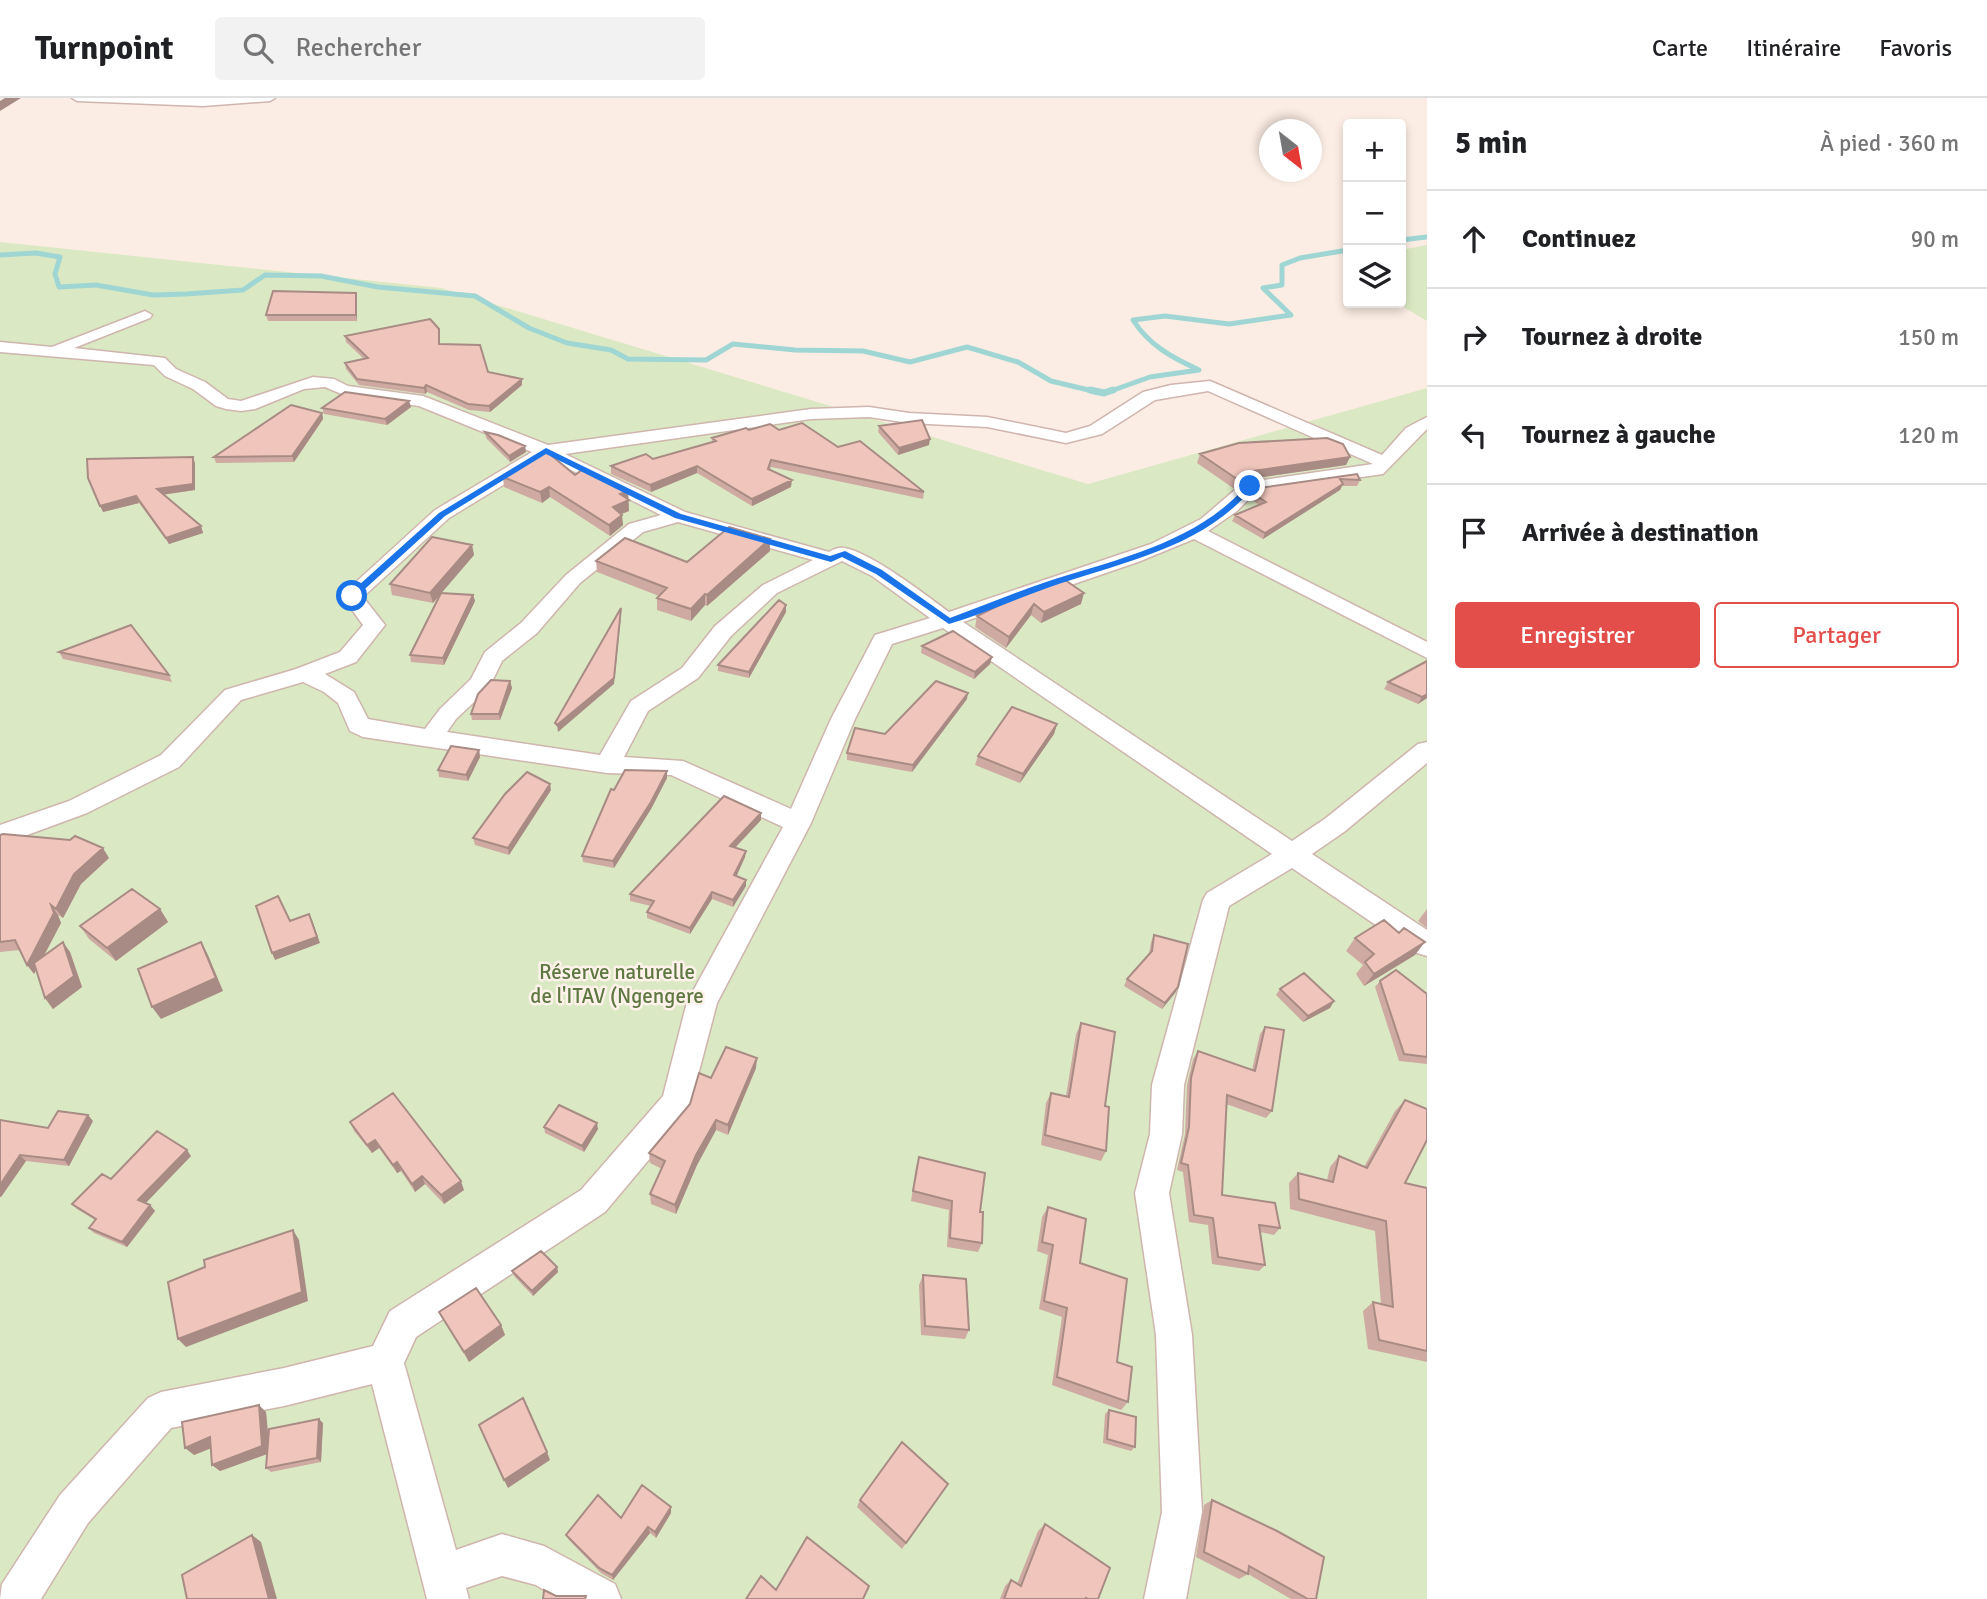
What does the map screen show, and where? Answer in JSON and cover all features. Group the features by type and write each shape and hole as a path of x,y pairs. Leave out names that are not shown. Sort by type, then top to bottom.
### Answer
{"street":[{"path":"78,98 203,103 270,98"},
{"path":"46,353 145,315"},
{"path":"0,347 46,353 124,355 159,361 165,370 209,390 226,404 251,404 316,380 335,383 344,390 423,401 546,451 678,516 831,559"},
{"path":"0,835 78,807 170,761 233,695 304,674 348,657 374,625 352,596 442,514 546,451 811,414 869,412 909,418 987,422 1051,438 1066,438 1096,430 1149,396 1171,390 1210,386 1386,463"},
{"path":"600,1599 544,1567 502,1555 445,1587 385,1362 402,1324 593,1201 677,1103 702,1002 798,823 883,640 949,621 1049,584 1122,562 1195,532 1231,509 1250,486 1377,470 1418,426 1427,422"},
{"path":"431,738 448,714 481,683 493,657 529,628 573,579 636,528 678,516"},
{"path":"1195,532 1427,651"},
{"path":"607,765 639,706 690,673 723,631 770,589 842,553 879,572 1427,945"},
{"path":"304,674 338,688 349,701 358,725 367,727 370,731 381,730 607,765 674,767 798,823"},
{"path":"1165,1599 1182,1513 1174,1335 1152,1193 1166,1134 1168,1085 1217,900 1292,855 1335,825 1427,750"},
{"path":"17,1599 74,1509 161,1411 284,1387 385,1362"}],"green space":[{"name":"Réserve naturelle de l'ITAV (Ngengere","path":"0,242 441,288 1088,484 1427,388 1427,1599 0,1599"},
{"path":"1427,245 1427,321 1405,308 1406,249"}],"building":[{"path":"273,291 356,293 356,315 266,315"},
{"path":"430,319 439,329 439,344 480,345 488,372 522,379 489,406 468,404 426,385 424,388 357,379 345,363 368,358 345,336"},
{"path":"345,392 409,401 385,419 322,408"},
{"path":"291,405 322,413 292,456 214,457"},
{"path":"922,420 930,439 899,448 879,426"},
{"path":"802,423 838,447 860,441 924,492 771,460 768,469 792,480 752,499 697,466 650,485 611,466 646,454 653,459 716,441 712,438 746,428 749,430 770,424 779,430"},
{"path":"485,432 498,435 525,446 509,456"},
{"path":"1327,438 1343,444 1350,457 1246,472 1237,479 1200,454 1239,443"},
{"path":"546,451 575,475 583,469 628,491 620,494 629,500 613,507 622,515 609,525 549,487 540,492 503,477"},
{"path":"193,457 193,484 157,489 201,526 166,538 136,496 100,506 88,478 87,459"},
{"path":"1357,474 1360,480 1340,479 1343,484 1265,533 1235,515 1266,502 1254,494 1260,488"},
{"path":"729,527 770,539 691,609 657,598 667,588 596,561 625,538 687,562"},
{"path":"432,537 472,545 430,593 390,584"},
{"path":"1065,580 1084,593 1044,612 1034,604 1009,637 977,616 1016,597"},
{"path":"441,593 473,595 443,658 410,655"},
{"path":"779,600 786,605 749,672 718,665"},
{"path":"621,608 614,678 557,725 555,723"},
{"path":"131,625 169,675 59,652"},
{"path":"953,631 992,657 975,672 922,646"},
{"path":"1427,661 1427,694 1422,697 1388,682"},
{"path":"491,680 510,681 499,714 471,714 478,694"},
{"path":"936,681 968,693 913,765 847,753 855,728 885,734"},
{"path":"1012,707 1057,724 1023,774 978,756"},
{"path":"451,746 479,750 466,775 438,770"},
{"path":"625,770 667,771 651,802 613,861 582,856 611,789 614,790"},
{"path":"527,772 550,784 508,848 473,838 505,794"},
{"path":"724,796 761,813 730,846 746,851 734,875 746,880 733,900 712,892 690,928 647,912 654,901 630,894"},
{"path":"0,835 70,840 75,836 103,848 74,874 56,909 51,905 54,913 27,965 15,940 0,942"},
{"path":"132,889 160,909 107,948 80,926"},
{"path":"278,896 290,921 309,914 317,937 272,953 256,906"},
{"path":"1384,920 1399,933 1404,928 1425,942 1374,974 1365,962 1374,954 1355,938"},
{"path":"1154,935 1188,944 1178,987 1165,1003 1127,979 1152,951"},
{"path":"63,942 74,976 45,998 34,963"},
{"path":"201,942 216,978 152,1007 138,969"},
{"path":"1396,970 1427,994 1427,1057 1404,1054 1380,981"},
{"path":"1304,973 1334,1001 1308,1016 1280,989"},
{"path":"1081,1023 1115,1032 1105,1106 1109,1107 1106,1151 1045,1135 1051,1093 1069,1097"},
{"path":"1265,1027 1284,1030 1272,1111 1227,1095 1222,1195 1275,1203 1280,1228 1259,1225 1265,1265 1218,1257 1213,1218 1194,1215 1188,1165 1181,1163 1189,1127 1191,1078 1198,1051 1255,1071"},
{"path":"726,1047 757,1058 728,1125 716,1120 696,1155 675,1205 650,1194 665,1161 649,1153 690,1104 699,1073 711,1078"},
{"path":"393,1093 461,1181 441,1195 422,1176 412,1184 397,1162 393,1165 375,1140 367,1145 350,1122"},
{"path":"1405,1100 1427,1109 1427,1140 1405,1183 1427,1188 1427,1351 1379,1340 1373,1302 1393,1307 1386,1221 1299,1199 1298,1173 1333,1182 1339,1156 1367,1168"},
{"path":"559,1105 597,1123 582,1146 544,1127"},
{"path":"58,1111 88,1115 64,1160 20,1155 0,1185 0,1120 48,1128"},
{"path":"157,1131 187,1150 138,1200 150,1205 122,1242 89,1228 96,1219 72,1204 102,1174 111,1179"},
{"path":"919,1157 985,1173 980,1212 983,1212 982,1243 950,1238 952,1201 913,1191"},
{"path":"1048,1207 1086,1219 1080,1263 1127,1279 1117,1362 1132,1367 1128,1402 1057,1377 1067,1308 1044,1301 1053,1245 1042,1242"},
{"path":"293,1230 302,1292 178,1339 168,1282 205,1267 204,1260"},
{"path":"541,1251 557,1267 532,1291 512,1271"},
{"path":"923,1275 966,1279 969,1330 925,1326"},
{"path":"476,1288 501,1325 464,1352 439,1312"},
{"path":"523,1398 547,1452 504,1480 479,1425"},
{"path":"259,1405 262,1446 212,1465 210,1437 185,1448 182,1422"},
{"path":"1109,1410 1136,1417 1135,1447 1107,1439"},
{"path":"319,1419 317,1458 266,1468 269,1429"},
{"path":"902,1442 948,1484 906,1543 860,1500"},
{"path":"642,1485 671,1507 655,1532 648,1527 612,1575 599,1568 566,1535 598,1495 621,1518"},
{"path":"1212,1500 1324,1557 1316,1599 1308,1599 1249,1566 1248,1574 1204,1552"},
{"path":"1045,1524 1110,1568 1098,1599 1004,1599 1011,1580 1021,1586"},
{"path":"252,1535 269,1599 187,1599 182,1575"},
{"path":"807,1537 869,1586 863,1599 746,1599 761,1576 776,1590"},
{"path":"544,1590 556,1596 586,1596 585,1599 543,1599"}],"waterway":[{"path":"1406,239 1427,237"},
{"path":"1197,369 1161,349 1146,337 1133,320 1165,316 1229,324 1291,315 1263,288 1282,285 1282,265 1300,258 1343,251"},
{"path":"0,255 36,253 60,257 55,274 59,287 96,285 153,295 186,294 243,290 265,275 321,276 378,287 475,296 529,328 567,343 611,350 628,359 706,360 733,344 795,350 863,351 910,362 967,347 1018,362 1051,381 1097,392"},
{"path":"1108,392 1150,377 1199,370"},
{"path":"1090,390 1104,393 1113,390"}],"route":[{"path":"352,596 442,514 546,451 678,516 831,559 842,553 879,572 949,621 1049,584 1122,562 1195,532 1231,509 1250,486"}]}
